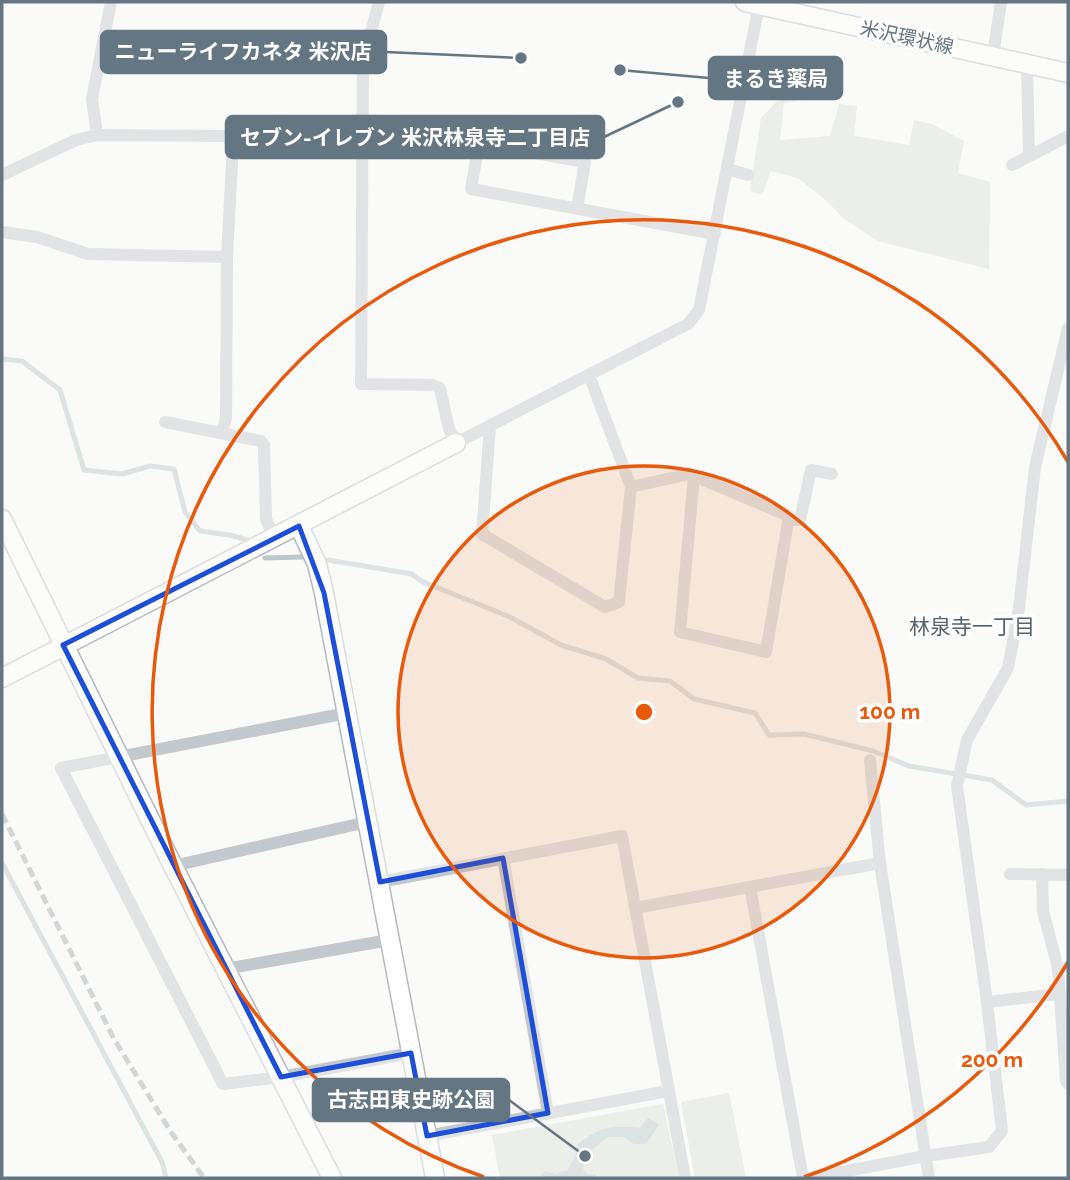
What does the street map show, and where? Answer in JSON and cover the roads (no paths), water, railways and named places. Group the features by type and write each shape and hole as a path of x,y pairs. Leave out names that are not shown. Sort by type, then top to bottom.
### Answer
{"street":[{"path":"97,135 92,99 111,2"},
{"path":"379,2 363,61 361,384 440,388 449,429 456,443"},
{"path":"993,55 1001,2"},
{"path":"2,678 688,324 699,310 715,234 752,3"},
{"name":"米沢環状線","path":"752,3 1068,73"},
{"path":"1027,64 1029,155"},
{"path":"2,175 76,140 97,135 226,136 233,144 227,257 226,418 222,432"},
{"path":"1012,165 1068,136"},
{"path":"577,209 585,162 479,143 471,189 577,209 715,234"},
{"path":"727,169 748,175"},
{"path":"2,232 37,237 88,254 227,257"},
{"path":"810,1178 989,1147 1002,1130 957,786 967,740 1008,668 1019,608 1035,467 1068,328"},
{"path":"491,426 482,534 605,607 619,602 631,487 589,375"},
{"path":"165,422 261,441 264,445 266,519 274,539"},
{"path":"789,520 800,520 811,470 832,474"},
{"path":"631,487 689,474 694,476 789,516 766,652 680,632 694,476"},
{"path":"2,519 173,866 332,1178"},
{"path":"299,526 317,564 324,593 435,1178"},
{"path":"347,713 61,768 223,1084 281,1077 411,1053"},
{"path":"870,760 880,863 929,1178"},
{"path":"173,866 368,822"},
{"path":"380,882 622,836 685,1178"},
{"path":"503,858 548,1113"},
{"path":"635,908 880,863"},
{"path":"1010,874 1068,875"},
{"path":"1042,874 1043,911 1058,968 1068,1084"},
{"path":"750,887 803,1178"},
{"path":"225,969 390,940"},
{"path":"987,1002 1059,994"},
{"path":"427,1136 668,1091"}],"waterway":[{"path":"2,359 22,361 60,390 84,470 122,474 150,466 174,469 185,512 200,531 247,540"},
{"path":"265,558 302,557"},
{"path":"328,560 412,574 421,581 510,617 561,645 606,659 638,678 670,681 694,699 755,713 769,735 804,734 873,751 909,766 992,780 1026,805 1068,801"},
{"path":"2,863 162,1162 166,1178"}],"railway":[{"path":"2,814 114,1039 171,1132 204,1178"}],"place":[{"name":"ニューライフカネタ 米沢店","path":"521,58"},
{"name":"まるき薬局","path":"620,70"},
{"name":"セブン-イレブン 米沢林泉寺二丁目店","path":"678,102"},
{"name":"古志田東史跡公園","path":"585,1156"}],"district":[{"name":"林泉寺一丁目","path":"972,626"}]}
